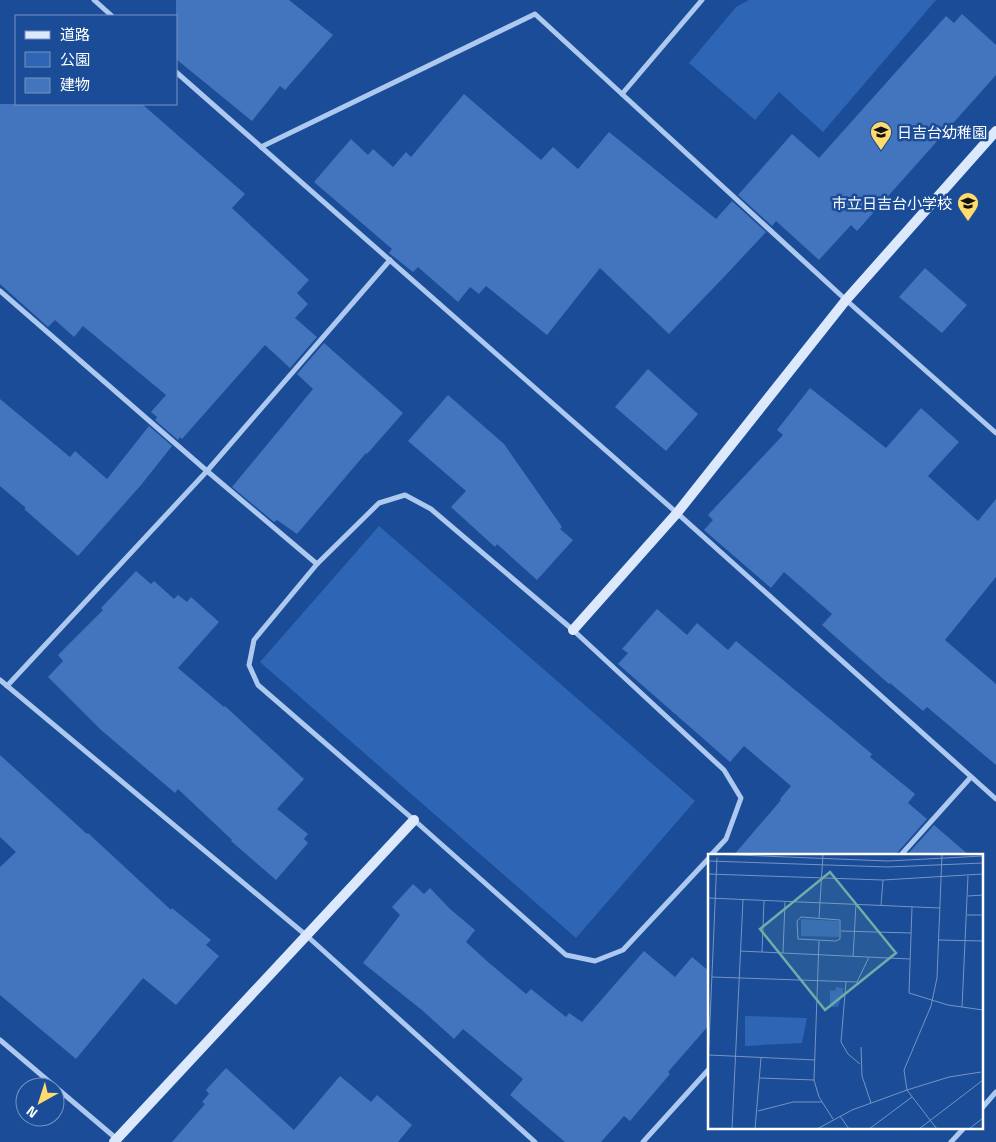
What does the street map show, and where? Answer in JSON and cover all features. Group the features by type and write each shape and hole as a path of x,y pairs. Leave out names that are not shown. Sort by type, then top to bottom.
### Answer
{"street":[{"path":"94,0 111,15"},
{"path":"622,94 702,0"},
{"path":"261,147 535,14 846,300 996,432"},
{"path":"178,74 677,513 996,799"},
{"path":"574,630 677,513 846,300 996,131"},
{"path":"7,686 207,471 390,260"},
{"path":"0,291 317,564"},
{"path":"708,858 623,950 595,961 566,955 258,685 249,665 254,640 317,564 379,503 405,495 431,509 574,630 724,770 741,798 726,839 712,854"},
{"path":"0,680 307,936 534,1142"},
{"path":"902,854 971,776"},
{"path":"0,1040 118,1141 414,820"},
{"path":"643,1142 708,1070"},
{"path":"984,1106 996,1092"},
{"path":"951,1142 962,1130"}],"green space":[{"path":"749,0 936,0 823,132 779,92 755,120 689,63 736,7"},
{"path":"379,526 695,801 576,938 260,662"}],"building":[{"path":"176,0 289,0 333,35 285,90 280,86 252,121 178,61 178,15 176,15"},
{"path":"962,14 996,45 996,75 857,231 851,225 819,260 776,221 772,226 738,195 792,134 819,158 946,16 954,23"},
{"path":"464,94 541,160 553,147 578,169 609,132 716,219 732,201 766,232 669,334 600,268 547,335 486,286 479,294 470,287 458,302 418,267 413,272 389,253 392,249 314,182 351,139 368,155 373,149 393,167 406,152 411,157"},
{"path":"0,104 143,105 245,194 232,208 309,280 297,293 308,304 295,318 317,337 290,368 265,345 182,439 180,437 178,440 155,420 157,417 151,412 166,395 83,326 74,337 55,320 48,327 0,284"},
{"path":"925,268 967,305 942,333 899,297"},
{"path":"324,343 403,413 297,534 277,520 274,522 232,487 313,389 297,374"},
{"path":"648,369 698,414 666,451 615,407"},
{"path":"810,388 886,448 921,408 959,442 928,476 978,521 996,499 996,577 945,640 996,684 996,765 927,707 923,711 889,684 822,625 832,614 784,572 771,588 704,530 713,520 708,515 783,435 777,430"},
{"path":"448,395 504,444 562,527 560,529 573,540 537,580 497,544 495,547 451,507 466,491 408,441"},
{"path":"0,399 70,457 75,451 107,479 149,426 172,446 141,485 78,556 0,486"},
{"path":"136,571 151,584 154,581 174,599 178,595 187,602 191,597 219,622 178,668 225,706 304,779 277,809 308,834 304,839 308,843 276,880 231,841 178,789 175,793 101,730 48,677 63,661 58,655 103,610 101,608"},
{"path":"657,609 687,635 697,623 728,650 736,641 872,754 870,757 915,794 908,803 927,819 897,854 735,854 791,786 744,746 730,762 618,664 628,653 622,649"},
{"path":"0,755 171,910 172,908 211,940 206,945 219,956 176,1005 143,978 76,1059 0,995 0,867 16,852 0,837"},
{"path":"934,825 968,854 908,854"},
{"path":"413,884 424,894 430,888 450,909 475,930 466,942 488,962 526,994 531,989 566,1017 569,1013 582,1022 644,951 675,977 692,957 708,970 708,1026 668,1072 670,1074 630,1121 624,1116 601,1142 565,1142 510,1095 523,1079 463,1029 454,1039 423,1011 363,963 400,915 392,907"},
{"path":"226,1068 294,1130 340,1076 371,1102 377,1095 412,1125 398,1142 172,1142 205,1104 202,1102 209,1094 206,1090"}],"place":[{"name":"日吉台幼稚園","path":"881,151"},
{"name":"市立日吉台小学校","path":"968,222"}]}
